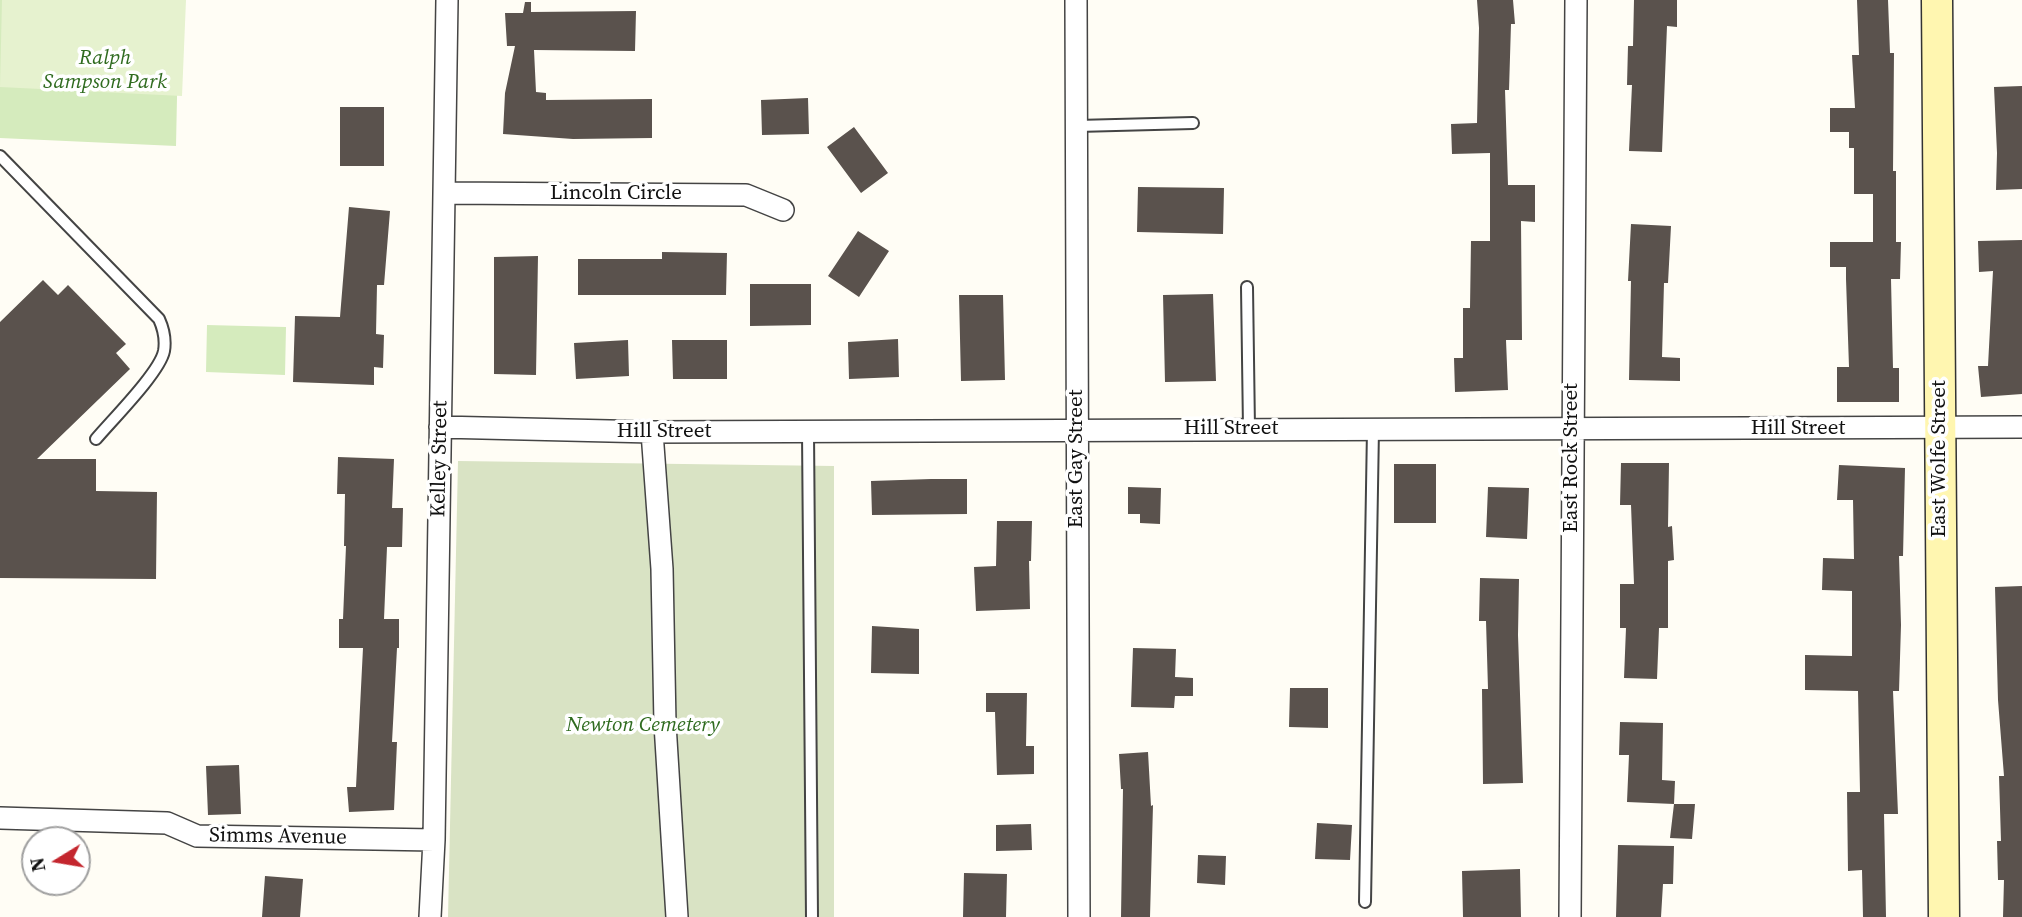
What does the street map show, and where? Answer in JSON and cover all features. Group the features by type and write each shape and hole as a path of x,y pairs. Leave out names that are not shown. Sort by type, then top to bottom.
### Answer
{"street":[{"name":"Kelley Street","path":"430,917 434,841 447,0"},
{"name":"East Gay Street","path":"1076,0 1079,917"},
{"name":"East Rock Street","path":"1570,917 1576,0"},
{"name":"East Wolfe Street","path":"1937,0 1944,917"},
{"name":"Lincoln Circle","path":"444,193 746,195 783,210"},
{"name":"Hill Street","path":"440,427 652,432 808,432 2022,427"},
{"path":"652,432 662,569 665,724 677,917"},
{"name":"Simms Avenue","path":"0,818 167,823 197,836 434,841"}],"lane":[{"path":"1077,126 1193,123"},
{"path":"0,156 159,319 165,334 163,354 154,370 96,439"},
{"path":"1247,287 1249,429"},
{"path":"1365,902 1373,429"},
{"path":"808,432 812,917"}],"green space":[{"name":"Ralph Sampson Park","path":"0,0 179,0 176,146 0,138"},
{"name":"Ralph Sampson Park","path":"2,0 186,0 182,96 0,87"},
{"path":"207,325 286,327 285,375 206,372"},
{"name":"Newton Cemetery","path":"458,461 834,466 834,917 448,917"}],"building":[{"path":"1477,0 1513,0 1515,24 1511,24 1509,90 1505,90 1508,185 1535,185 1535,222 1521,221 1522,340 1506,340 1508,390 1455,392 1454,358 1463,358 1463,308 1470,308 1471,241 1490,241 1490,153 1452,154 1451,124 1477,123"},
{"path":"1634,0 1677,0 1677,27 1667,26 1662,152 1629,151 1632,85 1627,85 1628,46 1633,46"},
{"path":"1857,0 1888,0 1890,53 1894,53 1893,171 1896,171 1896,242 1901,242 1900,279 1891,279 1893,368 1899,368 1899,402 1837,402 1837,367 1849,367 1846,267 1830,267 1830,242 1873,242 1873,194 1854,194 1854,148 1849,148 1849,132 1830,132 1830,108 1855,108 1852,55 1859,55"},
{"path":"525,2 531,2 531,12 636,11 635,51 534,50 536,92 546,93 546,100 652,99 652,138 573,139 503,134 505,93 515,46 507,46 505,13 523,13"},
{"path":"2022,86 2022,189 1996,190 1994,87"},
{"path":"808,98 809,134 762,135 761,100"},
{"path":"340,107 384,107 384,166 340,166"},
{"path":"854,127 888,173 861,193 827,147"},
{"path":"1138,187 1224,188 1223,234 1137,232"},
{"path":"349,207 390,211 384,285 377,285 376,334 384,335 383,368 374,367 374,385 293,382 295,316 340,317"},
{"path":"1631,224 1671,226 1668,283 1664,283 1662,357 1680,358 1680,381 1629,380 1631,281 1628,281"},
{"path":"858,231 889,251 859,297 828,276"},
{"path":"2022,240 2022,394 1981,397 1978,366 1988,366 1993,271 1979,272 1978,241"},
{"path":"662,252 727,253 726,295 578,295 578,259 662,259"},
{"path":"538,256 536,375 494,374 494,257"},
{"path":"43,280 58,295 68,285 126,344 116,353 130,369 37,459 96,459 96,491 157,492 156,579 0,578 0,322"},
{"path":"750,284 811,284 811,325 750,326"},
{"path":"1213,294 1216,381 1165,382 1163,295"},
{"path":"959,295 1003,295 1005,380 961,381"},
{"path":"898,339 899,377 849,379 848,342"},
{"path":"628,340 629,376 576,379 574,343"},
{"path":"672,340 727,340 727,379 673,379"},
{"path":"338,457 394,459 392,508 403,508 402,547 387,547 384,619 399,619 392,742 397,742 394,810 349,812 347,787 356,787 363,648 339,648 346,546 345,494 337,494"},
{"path":"1621,463 1669,463 1668,527 1672,526 1674,560 1668,561 1668,628 1659,628 1657,679 1624,678 1626,628 1620,628 1620,584 1634,584 1631,505 1620,505"},
{"path":"1394,464 1436,464 1436,523 1394,523"},
{"path":"1839,465 1905,468 1903,556 1899,556 1899,691 1893,691 1898,814 1884,814 1886,917 1863,917 1862,870 1848,871 1847,792 1860,792 1858,691 1805,690 1805,655 1852,656 1852,591 1822,590 1823,558 1854,559 1853,500 1837,500"},
{"path":"967,479 967,514 872,515 871,481"},
{"path":"1128,487 1161,488 1160,524 1140,523 1140,514 1128,514"},
{"path":"1488,487 1529,488 1527,539 1486,537"},
{"path":"997,521 1032,521 1030,609 976,611 974,567 996,566"},
{"path":"1480,578 1519,579 1523,783 1483,784 1482,689 1488,689 1486,621 1479,621"},
{"path":"2022,586 2022,917 2003,917 2004,880 1998,880 1997,841 2001,841 1999,776 2004,776 1998,700 1995,587"},
{"path":"872,626 919,629 919,674 871,673"},
{"path":"1133,648 1176,649 1175,677 1193,678 1193,696 1175,696 1174,708 1131,707"},
{"path":"1290,688 1328,688 1328,728 1289,727"},
{"path":"986,693 1027,693 1026,746 1034,746 1034,774 997,775 995,712 986,712"},
{"path":"1620,722 1663,723 1662,780 1675,781 1674,804 1627,802 1629,755 1619,755"},
{"path":"1148,752 1151,806 1153,805 1150,917 1121,917 1123,789 1119,754"},
{"path":"239,765 241,814 208,815 206,766"},
{"path":"1674,804 1695,804 1692,839 1670,838"},
{"path":"1317,823 1352,825 1350,860 1315,859"},
{"path":"1031,824 1032,850 996,851 996,825"},
{"path":"1618,845 1674,846 1673,884 1663,884 1661,917 1616,917"},
{"path":"1198,855 1226,856 1225,885 1197,883"},
{"path":"1520,869 1521,917 1463,917 1462,871"},
{"path":"964,873 1007,874 1006,917 963,917"},
{"path":"265,876 303,879 300,917 262,917"}]}
